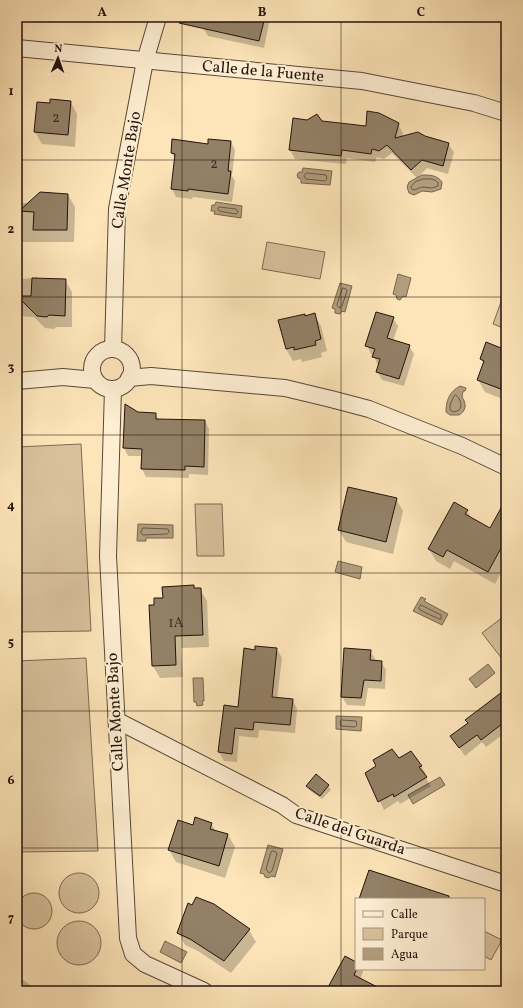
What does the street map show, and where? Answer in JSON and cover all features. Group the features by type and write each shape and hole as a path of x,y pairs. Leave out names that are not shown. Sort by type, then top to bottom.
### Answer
{"street":[{"name":"Calle Monte Bajo","path":"113,349 118,209 145,61 158,17"},
{"name":"Calle de la Fuente","path":"17,48 362,81 474,103 506,113"},
{"path":"113,349 123,353 128,358 130,371 125,383 120,387 113,389 106,388 100,384 94,373 94,360 103,351 113,349"},
{"path":"130,371 151,376 285,388 339,401 369,409 462,446 506,467"},
{"path":"17,381 94,373"},
{"name":"Calle Monte Bajo","path":"113,389 108,556 128,938 133,954 145,964 204,991"},
{"name":"Calle del Guarda","path":"116,720 282,805 296,815 506,884"}],"green space":[{"path":"267,242 325,252 320,279 262,269"},
{"path":"502,299 506,300 506,329 493,324"},
{"path":"81,444 91,631 17,632 17,447"},
{"path":"195,504 222,504 224,556 197,556"},
{"path":"503,617 506,621 506,664 482,633"},
{"path":"86,658 98,851 17,852 17,661"},
{"path":"83,873 90,876 96,882 99,893 98,901 90,910 83,913 75,913 68,910 60,901 59,889 62,882 71,874"},
{"path":"38,893 47,898 51,904 51,918 47,924 38,929 30,929 21,924 17,918 16,907 21,898 27,894"},
{"path":"75,921 83,921 95,927 101,939 101,947 95,959 83,965 75,965 63,959 57,947 57,939 63,927"},
{"path":"485,932 502,940 491,960 485,957"}],"water":[{"path":"303,168 332,171 330,185 301,183 301,179 298,178 297,175 299,172 302,172"},
{"path":"422,175 431,175 438,178 442,182 441,189 432,192 422,191 414,195 409,193 407,187 409,182"},
{"path":"216,202 242,206 241,218 214,214 215,211 211,211 212,205 215,205"},
{"path":"398,274 411,278 406,297 403,296 400,300 393,294"},
{"path":"340,283 352,286 345,312 342,311 340,314 335,313 335,309 332,308"},
{"path":"460,386 466,388 465,391 463,391 462,397 465,402 465,407 459,415 450,415 446,412 448,401 453,391"},
{"path":"138,524 173,525 173,538 146,538 146,541 137,541"},
{"path":"338,561 362,567 360,579 335,572"},
{"path":"421,597 426,599 424,601 448,614 442,625 413,611"},
{"path":"488,664 495,673 476,688 469,679"},
{"path":"193,678 203,678 203,705 197,706 196,702 194,702"},
{"path":"336,716 362,717 361,731 336,729"},
{"path":"440,777 445,785 413,804 408,795"},
{"path":"268,845 283,849 275,877 271,876 269,878 260,873"},
{"path":"165,941 187,952 181,963 160,952"}],"building":[{"path":"180,17 265,17 259,41 179,23"},
{"path":"50,99 71,101 68,135 34,132 37,102 50,103"},
{"path":"367,111 379,113 399,123 395,138 418,132 425,136 449,143 443,166 422,160 411,170 387,145 379,151 372,149 371,154 342,150 341,156 289,150 293,118 307,120 317,114 322,121 366,126"},
{"path":"172,139 208,144 208,139 231,141 228,171 231,171 228,194 188,189 188,191 171,189 175,154 171,153"},
{"path":"40,192 68,194 67,230 33,230 34,212 19,211"},
{"path":"32,278 66,279 65,316 37,316 17,296 31,296"},
{"path":"376,312 394,317 387,338 410,345 399,379 376,372 380,359 372,357 375,349 365,346"},
{"path":"315,313 321,339 315,341 316,345 294,350 294,347 286,349 278,320"},
{"path":"486,342 506,350 506,391 477,380 484,361 480,359"},
{"path":"125,404 138,412 156,413 156,419 205,420 204,467 185,466 185,470 141,469 142,449 123,448"},
{"path":"348,487 397,498 386,542 338,530"},
{"path":"506,499 506,539 488,572 447,550 443,557 428,549 454,502 468,510 465,514 490,528"},
{"path":"194,585 194,588 201,588 203,635 175,636 176,665 152,666 149,605 154,605 154,598 163,598 162,587"},
{"path":"255,646 277,648 272,697 293,699 290,725 254,722 253,730 235,728 232,754 218,752 224,705 238,707 244,648 255,650"},
{"path":"344,648 371,650 370,660 382,661 381,681 364,680 361,698 341,697"},
{"path":"506,689 506,721 481,740 477,735 459,748 450,736 468,723 465,720"},
{"path":"392,749 399,758 411,751 422,766 419,767 427,777 394,797 393,794 378,802 365,773 376,766 373,760"},
{"path":"316,774 329,785 320,796 306,786"},
{"path":"195,817 212,823 210,829 228,834 219,866 168,850 178,820 193,825"},
{"path":"369,870 449,896 449,898 359,898"},
{"path":"196,897 214,904 250,929 224,961 190,939 177,933 188,903 192,905"},
{"path":"345,956 355,961 356,971 354,975 385,991 326,991"}]}
